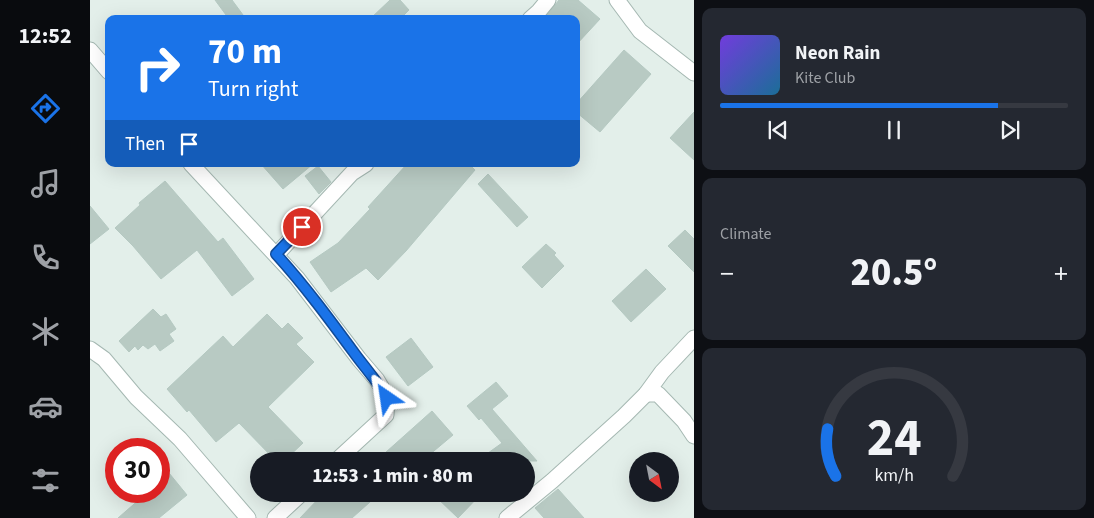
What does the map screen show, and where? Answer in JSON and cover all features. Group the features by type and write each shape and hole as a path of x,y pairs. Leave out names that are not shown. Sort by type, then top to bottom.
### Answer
{"street":[{"path":"535,15 548,0"},
{"path":"617,0 640,32 694,73"},
{"path":"90,50 105,67"},
{"path":"194,167 297,278 377,380 387,398 386,414 346,452"},
{"path":"276,254 352,173 361,167"},
{"path":"510,517 603,436 646,394 662,372 694,338"},
{"path":"90,349 104,359 136,396 180,439 248,518"},
{"path":"646,394 658,394 684,421 694,436"},
{"path":"275,518 292,502"}],"building":[{"path":"215,0 232,0 243,15 226,15"},
{"path":"390,0 400,0 409,10 404,15 374,15"},
{"path":"559,0 578,0 600,19 580,41 580,15 547,15"},
{"path":"624,50 651,74 600,132 580,115 580,100"},
{"path":"694,112 694,160 670,138"},
{"path":"264,167 309,167 283,189"},
{"path":"319,167 331,182 319,194 305,176"},
{"path":"404,167 472,167 475,170 406,251 378,280 366,268 331,292 310,262 338,243 370,209 368,207"},
{"path":"488,174 528,217 517,227 478,184"},
{"path":"165,181 218,242 223,238 254,279 232,296 197,250 161,279 115,228 140,205 139,203"},
{"path":"90,206 109,229 90,244"},
{"path":"685,230 694,239 694,272 668,246"},
{"path":"546,244 556,253 554,255 564,266 542,288 522,267"},
{"path":"646,269 666,289 631,322 612,301"},
{"path":"153,309 161,317 166,314 176,329 169,334 174,341 160,351 155,344 148,349 143,345 138,350 135,346 129,352 119,341"},
{"path":"267,314 282,329 288,323 303,338 296,344 314,362 268,407 303,443 294,452 267,452 239,423 216,442 189,410 187,412 167,389 223,336 233,347"},
{"path":"411,338 433,367 408,386 386,357"},
{"path":"496,382 508,396 492,409 529,452 490,452 502,443 481,418 479,420 467,406"},
{"path":"432,411 453,435 433,452 386,452"},
{"path":"170,474 187,495 159,518 118,518 135,503 170,503"},
{"path":"558,489 584,518 544,518 535,508"},
{"path":"315,502 370,502 352,518 300,518"},
{"path":"441,502 473,502 458,518"}],"route":[{"path":"302,227 276,254 377,380 387,398"}]}
